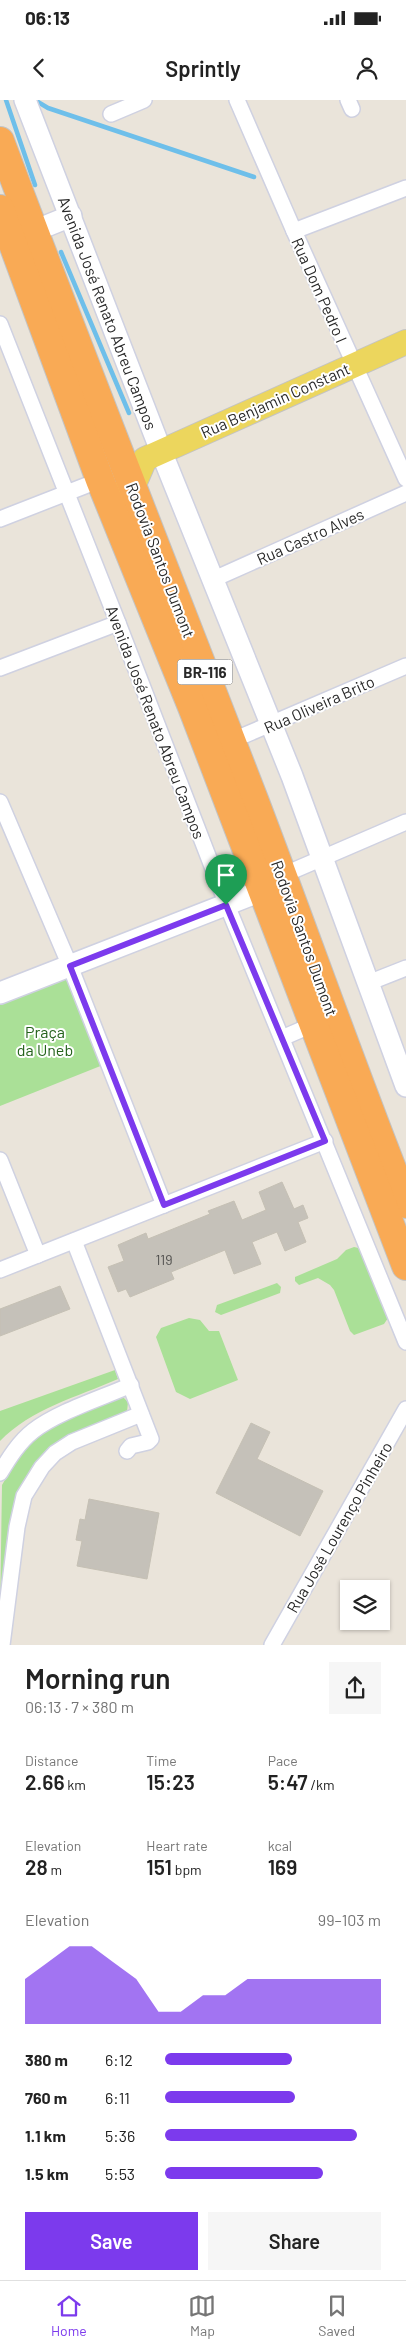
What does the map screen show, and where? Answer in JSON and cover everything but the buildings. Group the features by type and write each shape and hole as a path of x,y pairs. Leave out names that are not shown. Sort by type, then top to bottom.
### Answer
{"highway":[{"name":"Rodovia Santos Dumont","path":"0,141 34,231 104,471 133,488 403,1187"},
{"name":"Rodovia Santos Dumont","path":"0,209 104,471 261,891 406,1266"}],"main road":[{"name":"Avenida José Renato Abreu Campos","path":"25,100 71,216 153,455 214,579 272,725 406,1086"},
{"path":"34,231 71,216"},
{"name":"Rua Benjamin Constant","path":"153,455 406,342"},
{"path":"104,471 153,455"},
{"path":"104,471 133,488 153,455"},
{"path":"0,993 261,891"}],"street":[{"path":"111,114 144,100"},
{"name":"Rua Dom Pedro I","path":"237,100 406,479"},
{"path":"294,231 406,188"},
{"name":"Avenida José Renato Abreu Campos","path":"0,324 118,623 226,905 325,1141 406,1342"},
{"path":"0,519 66,493 104,471"},
{"name":"Rua Castro Alves","path":"214,579 406,492"},
{"path":"0,668 118,623"},
{"name":"Rua Oliveira Brito","path":"231,741 406,666"},
{"path":"0,802 70,966 164,1205"},
{"path":"283,875 406,822"},
{"path":"368,984 406,968"},
{"path":"282,1038 312,1025"},
{"path":"0,1270 325,1141"},
{"path":"0,1160 38,1255"},
{"path":"74,1241 151,1439 148,1442 131,1446 127,1452"},
{"path":"0,1473 13,1452 33,1431 51,1420 131,1385"},
{"name":"Rua José Lourenço Pinheiro","path":"272,1645 406,1409"},
{"path":"2,1645 17,1527 24,1496 42,1467 55,1453 72,1442 141,1414"}],"green space":[{"name":"Praça da Uneb","path":"67,978 103,1065 0,1106 0,1005"},
{"path":"354,1247 363,1249 388,1318 384,1324 354,1335 350,1331 334,1290 330,1285 318,1278 299,1285 295,1281 295,1277 337,1259 346,1250"},
{"path":"277,1283 281,1287 280,1293 221,1315 215,1312 217,1305"},
{"path":"189,1318 200,1320 209,1331 219,1331 238,1380 190,1399 176,1392 156,1337 161,1328"},
{"path":"115,1370 118,1379 40,1412 12,1430 0,1441 0,1411"},
{"path":"121,1395 128,1402 127,1412 54,1444 33,1465 18,1491 11,1520 0,1615 2,1485 20,1454 46,1430"}],"waterway":[{"path":"6,100 35,185"},
{"path":"38,102 48,108 254,177"},
{"path":"61,252 129,413"}],"route":[{"path":"226,905 325,1141 164,1205 70,966 226,905"}]}
